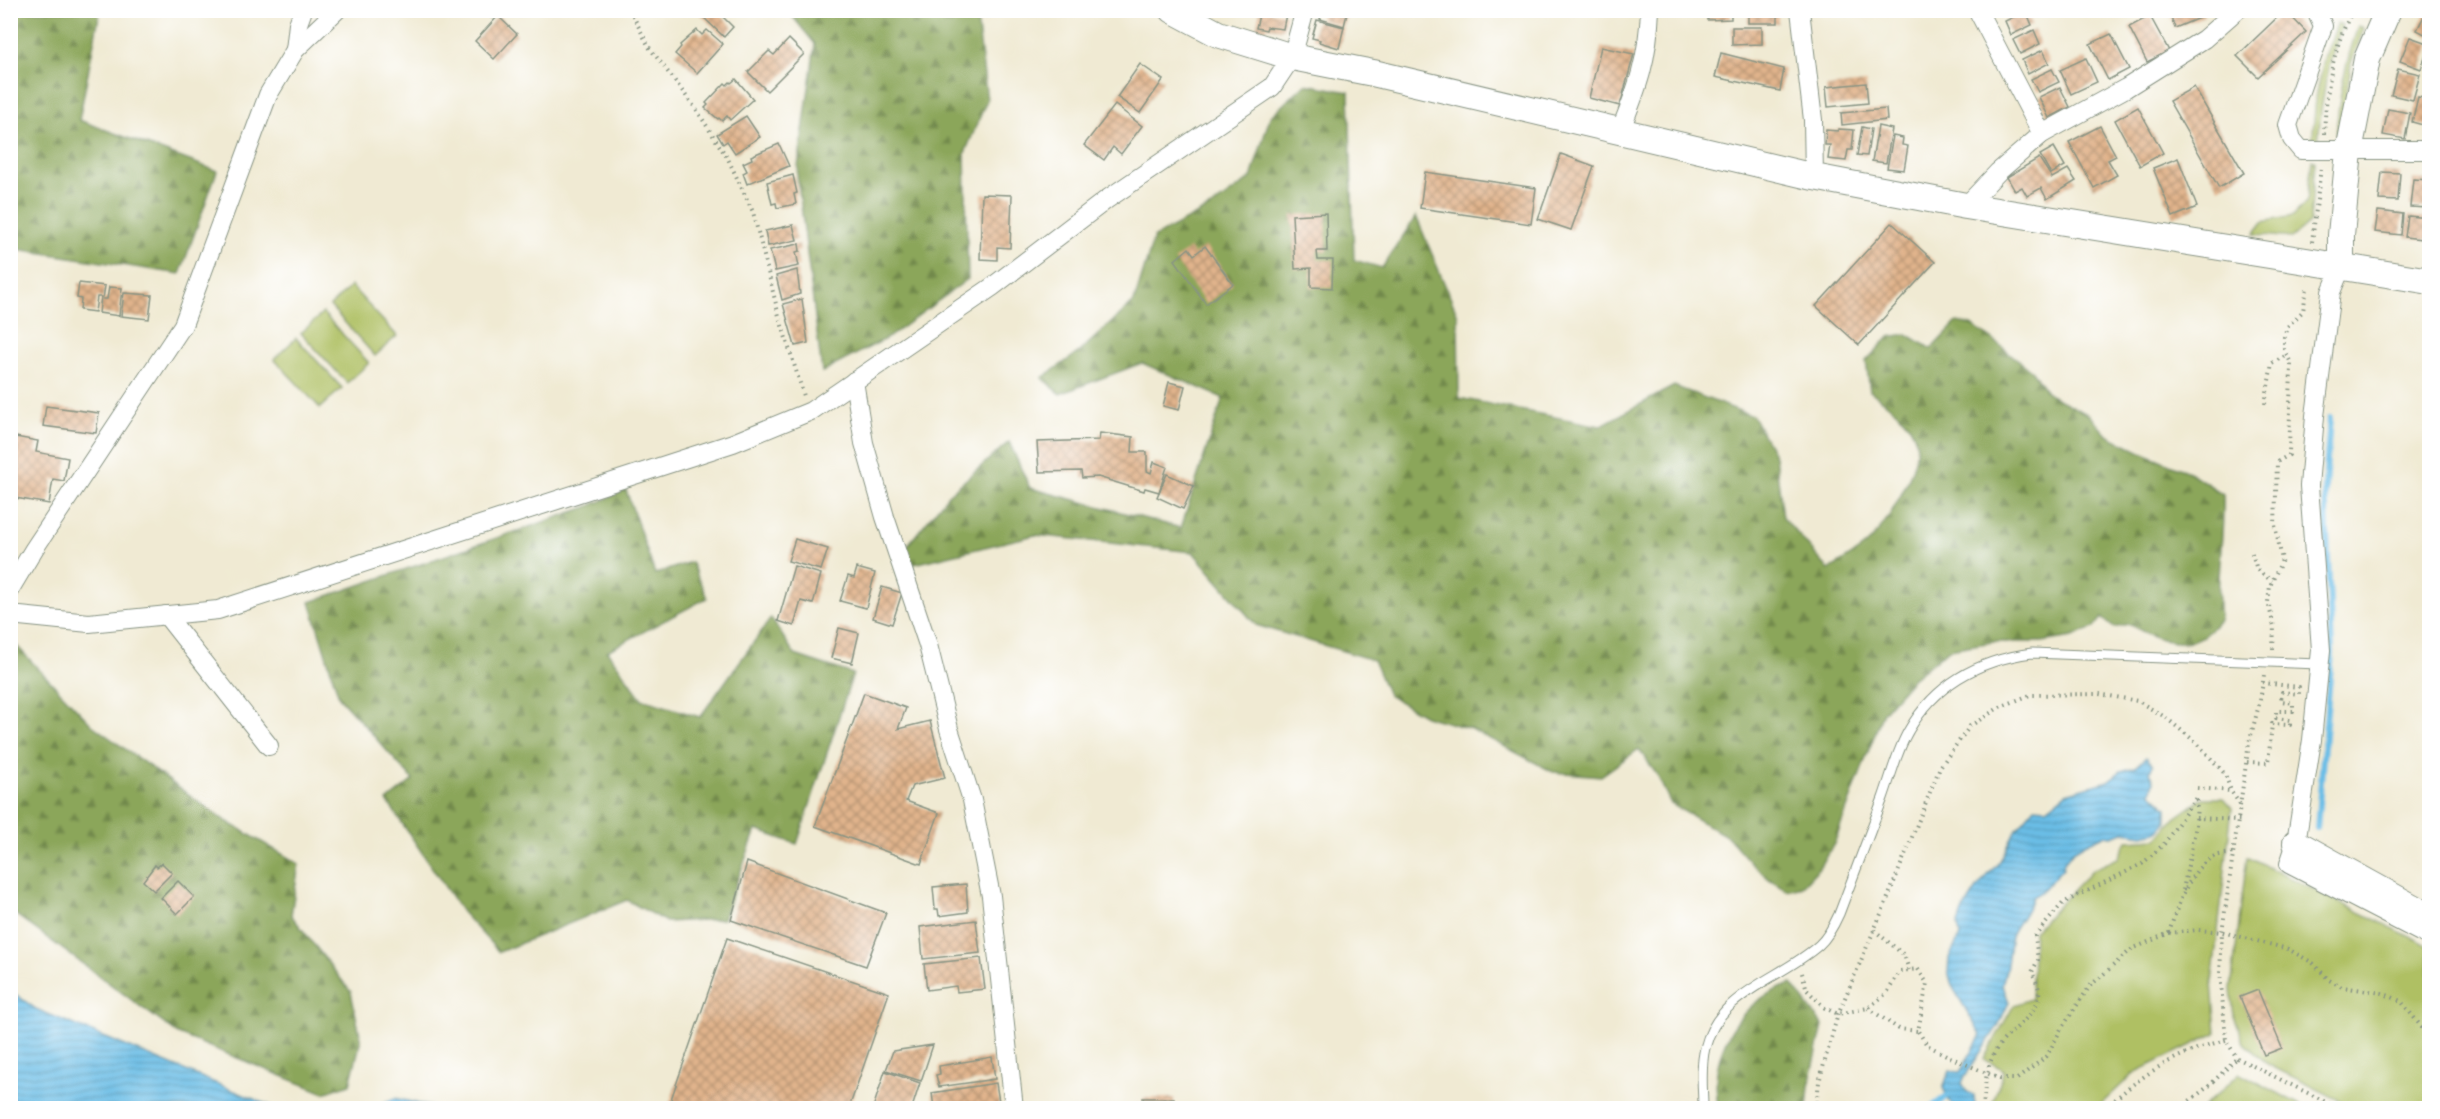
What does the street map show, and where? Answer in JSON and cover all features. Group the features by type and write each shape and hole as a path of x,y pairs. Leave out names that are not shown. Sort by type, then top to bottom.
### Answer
{"street":[{"path":"295,50 298,24 303,10"},
{"path":"10,589 34,549 183,325 268,95 295,50 337,10"},
{"path":"1173,10 1218,34 1292,57 1384,76 1814,177 1966,207 2430,281"},
{"path":"10,615 88,623 218,610 733,443 810,411 992,287 1106,200 1272,87 1292,57 1305,10"},
{"path":"1620,131 1637,91 1648,44 1650,10"},
{"path":"1800,10 1813,120 1814,177"},
{"path":"1966,207 1998,171 2042,134 2145,76 2204,39 2237,10"},
{"path":"2316,10 2323,26 2288,125 2292,139 2301,150 2430,150"},
{"path":"2388,10 2367,59 2349,151 2341,235 2341,268 2331,292 2315,416 2309,486 2321,650 2312,740 2296,843 2289,864 2430,937"},
{"path":"1977,11 2042,134"},
{"path":"854,381 867,454 927,645 949,729 972,800 991,896 1014,1108"},
{"path":"166,615 269,746"},
{"path":"2296,843 2430,917"}],"lane":[{"path":"1703,1108 1702,1068 1711,1029 1726,1009 1745,992 1820,944 1829,932 1839,914 1908,732 1935,696 1954,680 1978,666 2006,656 2032,653 2319,664"}],"path":[{"path":"630,10 649,47 696,109 728,159 753,212 779,316 810,411"},
{"path":"2323,144 2326,97 2333,63 2353,10"},
{"path":"2311,246 2322,157"},
{"path":"2307,288 2303,312 2287,327 2284,337 2291,363 2289,455 2277,462 2274,525 2282,560 2272,581 2268,602 2274,627 2247,762 2222,932 2220,973 2226,1040 2237,1058 2338,1108"},
{"path":"2265,404 2272,363 2287,355"},
{"path":"2252,553 2257,570 2272,581"},
{"path":"2247,762 2268,763 2272,724 2290,725 2290,720 2276,718 2276,711 2293,711 2293,703 2281,701 2282,692 2299,694 2299,687 2263,683"},
{"path":"1816,1108 1819,1082 1838,1014 1940,767 1970,726 2000,707 2030,695 2099,694 2138,701 2165,717 2198,744 2225,774 2231,791 2241,806"},
{"path":"2196,788 2231,791"},
{"path":"1983,1108 1986,1072 1996,1049 2036,1005 2039,991 2032,972 2038,960 2035,936 2063,903 2142,864 2164,844 2197,796 2196,818 2182,894 2169,933"},
{"path":"2196,818 2240,820"},
{"path":"2182,894 2210,859 2234,853"},
{"path":"1874,930 1904,955 1909,970"},
{"path":"1800,968 1807,990 1825,1008 1838,1014 1868,1008 1887,993 1900,971 1918,969 1927,983 1918,1031 1927,1046 2000,1079 2018,1079 2047,1056 2061,1029 2091,986 2132,949 2169,933 2198,930 2222,932 2288,949 2313,963 2329,980 2342,987 2382,993 2402,1001 2430,1038"},
{"path":"1868,1008 1899,1029 1918,1031"},
{"path":"2106,1108 2152,1070 2188,1051 2226,1040"},
{"path":"2180,1108 2223,1074 2237,1058"}],"green space":[{"path":"10,11 100,11 79,120 217,171 180,274 11,248"},
{"path":"788,11 976,11 987,100 965,153 968,279 889,337 822,372 797,174 815,44"},
{"path":"2337,24 2342,26 2326,84 2318,144 2312,143 2316,97 2324,59"},
{"path":"2358,26 2364,28 2351,64 2341,136 2336,135 2341,93"},
{"path":"1305,84 1349,92 1354,260 1382,268 1416,216 1458,316 1459,398 1600,426 1674,386 1753,416 1775,456 1783,517 1829,570 1863,548 1875,536 1901,496 1916,452 1916,441 1904,419 1870,391 1866,361 1889,337 1907,334 1931,349 1957,322 1971,325 2032,371 2048,394 2089,415 2107,435 2191,473 2223,494 2220,619 2203,636 2184,642 2164,640 2128,624 2114,628 2102,618 2094,628 2073,637 2042,642 1993,642 1949,649 1911,680 1883,712 1834,844 1818,869 1802,886 1787,890 1769,879 1751,863 1728,837 1671,804 1657,775 1639,749 1601,776 1553,772 1471,729 1425,716 1388,695 1373,660 1256,625 1193,552 1035,535 906,566 903,551 948,495 1009,442 1030,488 1181,528 1223,398 1142,363 1060,394 1042,378 1079,352 1134,302 1154,237 1211,207 1251,178 1270,117"},
{"path":"2312,160 2315,161 2310,222 2291,238 2254,234 2263,222 2293,216 2307,201"},
{"path":"351,286 397,336 375,356 330,306"},
{"path":"323,313 369,363 347,383 301,333"},
{"path":"296,338 342,388 320,408 274,359"},
{"path":"626,490 655,574 691,562 707,598 607,651 642,699 700,717 771,618 795,655 853,674 797,844 756,830 723,919 666,922 627,900 499,952 462,912 387,801 413,780 339,697 310,602 587,507"},
{"path":"11,640 92,725 221,818 299,864 291,915 351,992 361,1040 350,1084 324,1093 178,1034 11,911"},
{"path":"2203,798 2223,798 2232,808 2212,983 2216,1033 2134,1073 2097,1108 1991,1108 2004,1070 1984,1059 2014,1005 2031,999 2034,931 2092,870 2118,858 2127,841 2157,839 2175,818"},
{"path":"2247,857 2429,946 2429,1108 2355,1108 2269,1065 2244,1043 2234,1016 2231,989"},
{"path":"1792,984 1823,1026 1809,1086 1807,1108 1718,1108 1717,1071 1726,1041 1733,1028 1752,1006 1764,997"},
{"path":"2240,1073 2306,1108 2202,1108"}],"water":[{"path":"2146,757 2153,765 2150,772 2154,781 2151,793 2167,808 2167,822 2157,832 2143,835 2124,832 2112,836 2104,835 2085,844 2073,851 2064,862 2063,868 2041,892 2032,897 2011,936 2002,984 2009,1002 1998,1026 1962,1083 1966,1091 1974,1096 1975,1107 1957,1108 1951,1104 1943,1088 1950,1071 1960,1072 1981,1035 1952,986 1948,971 1949,958 1960,936 1958,924 1962,912 1978,887 2000,861 2015,831 2035,807 2047,808 2066,793 2108,781 2121,771 2135,767"},
{"path":"11,991 36,1009 276,1108 11,1108"},
{"path":"395,1098 436,1108 371,1108"}],"building":[{"path":"483,10 498,10 491,18"},
{"path":"699,10 716,10 733,27 724,37 698,12"},
{"path":"1260,10 1286,14 1283,29 1256,28"},
{"path":"1322,10 1348,10 1344,26 1320,19"},
{"path":"1707,10 1731,10 1731,19 1707,20"},
{"path":"1748,10 1778,10 1778,23 1748,23"},
{"path":"2168,10 2202,10 2204,16 2175,28"},
{"path":"2285,10 2306,32 2258,77 2237,56"},
{"path":"2427,10 2430,10 2430,37 2417,30"},
{"path":"2026,11 2032,25 2011,35 2005,21"},
{"path":"498,16 517,34 494,59 475,41"},
{"path":"2150,16 2169,51 2147,62 2129,27"},
{"path":"1317,20 1344,27 1339,48 1312,38"},
{"path":"1732,27 1762,27 1762,44 1732,45"},
{"path":"697,30 702,35 707,30 723,44 697,73 675,54 681,47 680,45"},
{"path":"2034,30 2040,44 2020,54 2013,40"},
{"path":"2111,34 2129,69 2108,80 2090,44"},
{"path":"2410,37 2430,44 2421,69 2400,61"},
{"path":"789,39 804,54 767,91 748,72 769,51 774,55"},
{"path":"1601,47 1634,54 1620,106 1589,98"},
{"path":"2043,50 2049,63 2028,74 2022,60"},
{"path":"1721,53 1784,69 1780,91 1715,77"},
{"path":"2086,58 2097,82 2071,94 2060,70"},
{"path":"1140,64 1163,80 1140,113 1117,97"},
{"path":"2052,69 2059,82 2038,92 2031,79"},
{"path":"2398,69 2420,74 2413,100 2391,95"},
{"path":"736,79 753,99 730,120 727,116 722,121 705,108 708,105 706,103 725,83 727,85"},
{"path":"1866,83 1868,103 1828,107 1826,87"},
{"path":"2060,87 2070,107 2049,118 2039,97"},
{"path":"2194,87 2244,173 2219,188 2169,101"},
{"path":"2418,97 2430,99 2430,127 2412,122"},
{"path":"1115,105 1142,126 1121,154 1113,147 1104,160 1084,145"},
{"path":"2138,107 2163,153 2140,166 2115,120"},
{"path":"1886,109 1887,120 1842,125 1841,113"},
{"path":"2388,109 2410,113 2405,139 2383,135"},
{"path":"746,116 760,137 735,153 727,141 723,144 717,134"},
{"path":"1878,126 1892,129 1886,163 1872,161"},
{"path":"2100,126 2116,156 2108,160 2117,175 2094,188 2069,142"},
{"path":"1862,127 1871,129 1867,156 1857,155"},
{"path":"1838,129 1854,130 1852,150 1848,150 1846,161 1828,159 1830,145 1825,145 1826,130 1838,131"},
{"path":"1893,136 1903,138 1902,145 1908,146 1904,170 1887,168"},
{"path":"779,144 789,166 747,184 743,173 747,171 743,163 752,159 751,156"},
{"path":"2054,147 2065,166 2051,174 2040,155"},
{"path":"1561,154 1594,166 1571,230 1538,219"},
{"path":"2039,158 2052,178 2068,169 2076,181 2047,199 2041,188 2027,196 2022,187 2015,191 2007,177"},
{"path":"2178,158 2197,207 2173,217 2153,168"},
{"path":"1425,172 1536,188 1531,224 1420,208"},
{"path":"2382,172 2400,173 2398,201 2379,200"},
{"path":"793,175 797,193 794,194 796,204 777,208 776,203 772,204 767,182"},
{"path":"2413,179 2430,180 2429,208 2410,207"},
{"path":"982,194 1012,195 1010,248 997,247 997,260 980,259"},
{"path":"2378,211 2403,214 2401,235 2375,232"},
{"path":"1326,213 1327,251 1317,251 1318,260 1333,260 1332,288 1311,287 1311,268 1295,269 1292,215"},
{"path":"2408,216 2430,218 2430,240 2405,237"},
{"path":"1892,223 1935,262 1859,345 1816,306"},
{"path":"793,225 797,240 768,246 765,231"},
{"path":"799,244 800,251 796,252 799,266 775,271 770,250"},
{"path":"1205,246 1233,284 1206,304 1175,260 1189,248 1194,255"},
{"path":"797,270 800,294 782,300 776,276"},
{"path":"79,283 105,286 103,299 107,299 109,287 122,288 119,316 99,313 101,297 97,297 95,312 80,310 81,299 77,298"},
{"path":"124,293 152,295 149,319 121,316"},
{"path":"802,299 808,343 795,346 783,304"},
{"path":"1169,382 1185,386 1179,410 1163,406"},
{"path":"46,406 99,413 96,433 43,426"},
{"path":"1100,433 1133,437 1132,452 1147,452 1147,471 1151,473 1154,462 1167,467 1159,492 1145,488 1144,491 1098,477 1082,478 1081,471 1039,472 1037,442 1099,440"},
{"path":"10,436 38,441 36,452 68,458 64,481 53,479 49,504 10,497"},
{"path":"1167,474 1194,486 1183,509 1157,497"},
{"path":"795,539 828,549 821,570 788,561"},
{"path":"794,566 821,574 813,604 801,601 794,626 778,621"},
{"path":"857,568 875,573 866,608 840,601 848,576 854,578"},
{"path":"882,587 902,593 892,624 873,618"},
{"path":"839,628 859,633 852,663 831,658"},
{"path":"864,693 906,708 898,729 930,721 945,778 912,786 906,801 939,813 921,864 815,826"},
{"path":"747,862 886,913 866,966 731,920"},
{"path":"162,863 172,873 154,891 143,881 155,865 157,867"},
{"path":"178,881 194,897 177,914 161,898"},
{"path":"966,884 968,912 939,916 938,909 935,909 933,887"},
{"path":"976,920 980,953 923,959 920,927"},
{"path":"727,938 889,993 849,1108 668,1108"},
{"path":"981,958 985,989 957,992 956,986 927,990 924,964"},
{"path":"2258,990 2282,1048 2264,1055 2240,997"},
{"path":"933,1045 921,1081 886,1070 893,1051"},
{"path":"992,1057 995,1079 939,1087 936,1075 940,1074 939,1066"},
{"path":"885,1071 920,1083 912,1108 873,1108"},
{"path":"996,1083 1000,1108 934,1108 932,1093"},
{"path":"1143,1098 1174,1098 1174,1108 1135,1108 1135,1104 1143,1104"}],"waterway":[{"path":"2317,828 2332,653 2325,487 2330,418"},
{"path":"1931,1108 1947,1096"}]}
